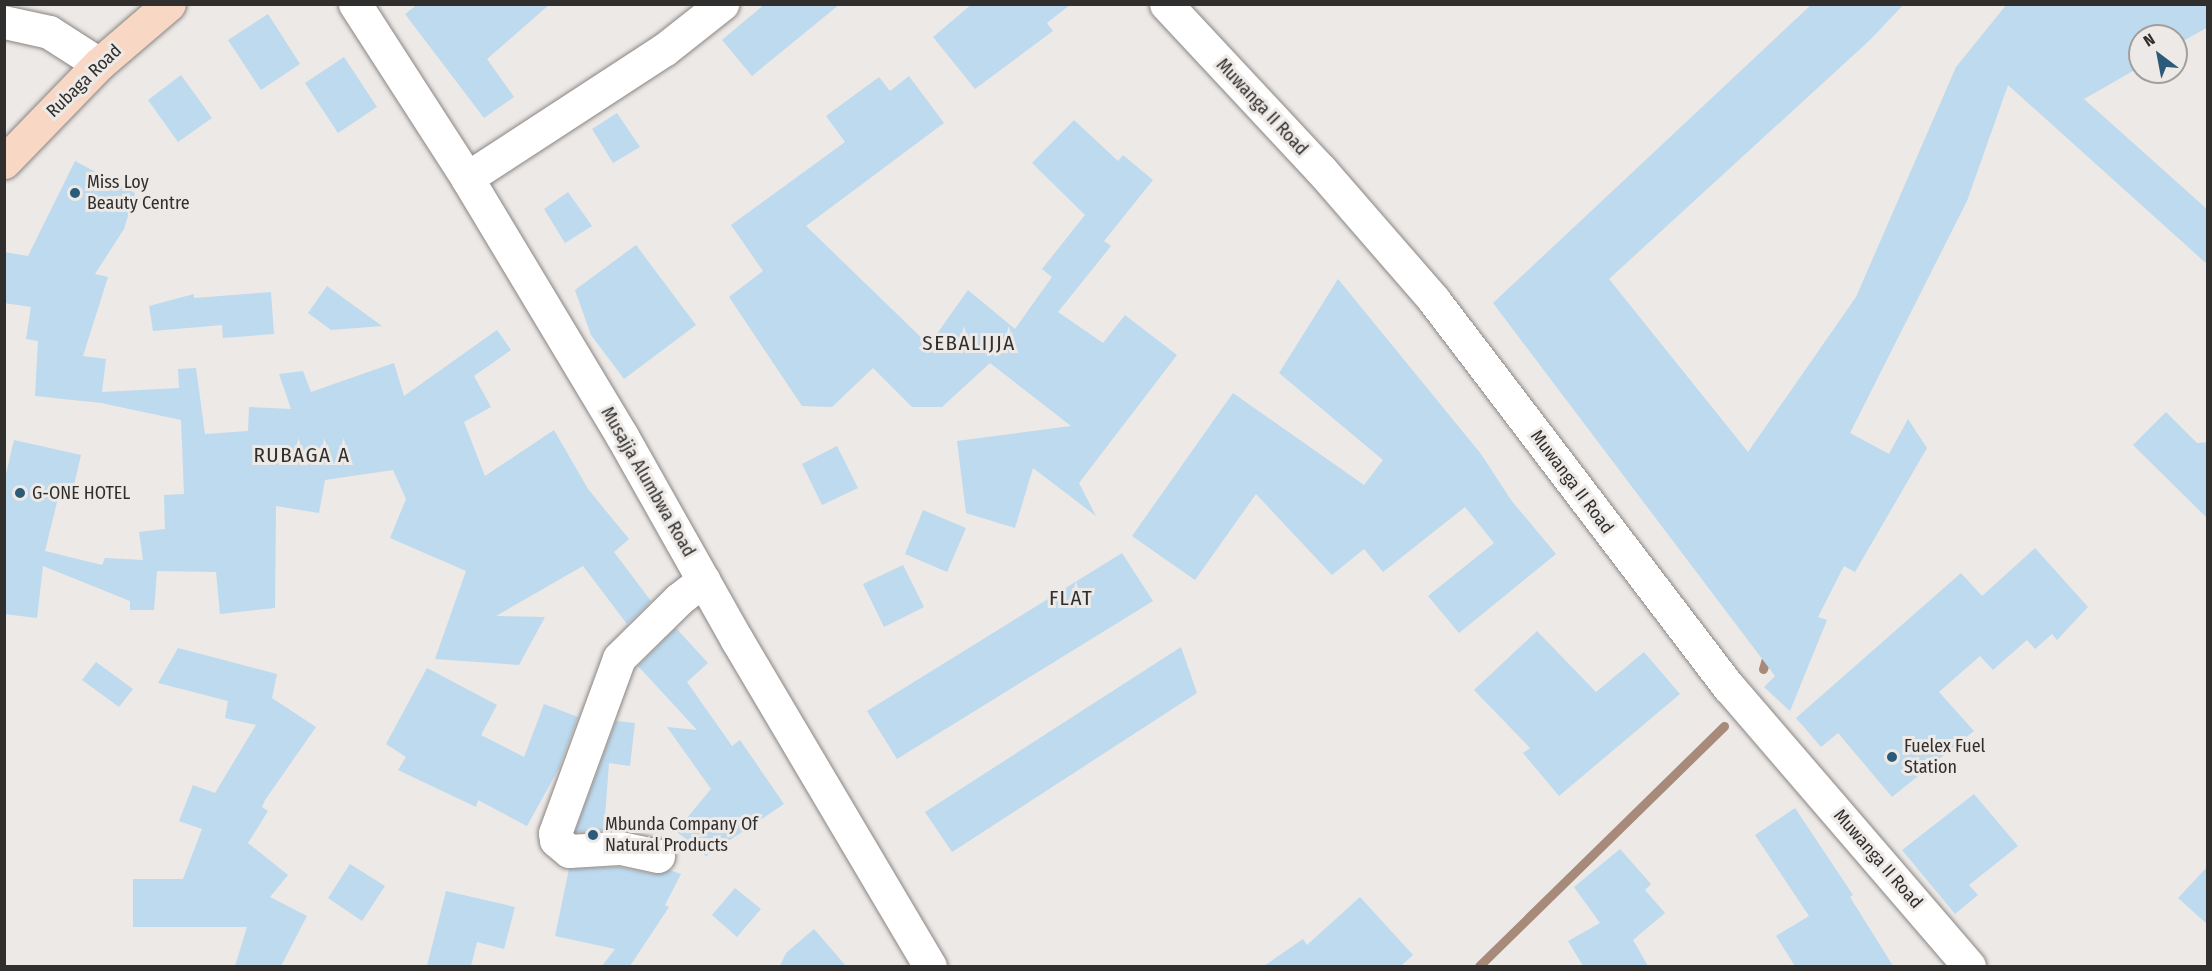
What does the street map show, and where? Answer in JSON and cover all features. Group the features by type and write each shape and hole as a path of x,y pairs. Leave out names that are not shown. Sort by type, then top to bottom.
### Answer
{"main road":[{"name":"Rubaga Road","path":"4,162 99,63 169,4"}],"street":[{"name":"Musajja Alumbwa Road","path":"355,4 467,178 930,966"},
{"path":"467,178 665,48 722,4"},
{"name":"Muwanga II Road","path":"1166,4 1321,170 1432,299 1729,687 1969,966"},
{"path":"4,22 49,32 99,63"},
{"path":"658,856 619,848 569,851 556,840 555,833 619,658 679,599 703,580"}],"building":[{"path":"418,4 550,4 487,59 514,97 484,118 405,14"},
{"path":"765,4 840,4 752,76 722,40"},
{"path":"972,4 1071,4 1047,23 1053,31 975,89 933,37"},
{"path":"1812,4 1904,4 1871,39 1609,279 1748,452 1856,297 1956,67 2007,4 2208,4 2208,27 2188,38 2188,24 2128,24 2128,74 2084,99 2208,210 2208,265 2008,85 1967,201 1850,433 1889,454 1908,419 1927,448 1855,572 1844,566 1818,617 1827,620 1790,711 1764,687 1775,676 1493,303"},
{"path":"268,14 300,64 261,90 228,40"},
{"path":"344,57 377,107 338,133 305,83"},
{"path":"181,75 212,118 178,142 148,100"},
{"path":"909,76 944,123 806,226 929,345 968,290 1015,329 1052,277 1042,269 1085,215 1032,163 1074,120 1118,161 1123,155 1153,180 1104,241 1111,246 1058,312 1103,343 1125,315 1177,355 1079,483 1096,516 1033,468 1015,528 966,513 957,441 1071,426 990,363 942,407 912,407 873,368 832,407 802,406 729,297 763,271 731,225 845,142 826,116 879,77 890,91"},
{"path":"617,113 640,147 613,163 592,129"},
{"path":"75,161 135,193 124,229 95,274 108,277 83,356 106,359 102,392 179,388 178,369 196,368 205,434 248,431 249,407 291,409 279,374 303,371 311,392 394,363 404,396 497,330 511,350 474,376 491,407 464,422 485,476 554,430 588,489 629,539 614,552 651,601 627,624 583,566 496,616 545,617 519,665 435,659 466,571 390,538 406,499 393,470 325,480 319,513 276,506 275,608 220,614 216,572 157,571 154,610 130,610 130,601 43,566 37,618 4,614 4,482 14,440 81,455 73,489 61,486 45,551 102,565 105,558 143,560 139,532 165,529 164,495 184,494 181,420 101,403 35,396 38,341 26,339 31,307 4,303 4,252 28,256"},
{"path":"568,192 592,226 565,243 544,209"},
{"path":"636,245 696,325 624,379 591,335 575,290"},
{"path":"1338,279 1481,454 1511,500 1556,554 1459,633 1428,596 1494,543 1465,507 1383,572 1364,549 1332,575 1256,494 1195,580 1132,536 1233,393 1364,485 1383,460 1279,373"},
{"path":"327,286 382,326 331,330 308,313"},
{"path":"271,292 274,334 223,338 222,325 153,331 149,306 194,294 194,298"},
{"path":"2166,412 2197,443 2208,442 2208,519 2133,445"},
{"path":"837,446 858,488 822,505 802,464"},
{"path":"923,510 966,528 947,572 905,554"},
{"path":"2035,548 2088,607 2057,640 2052,634 2035,649 2027,640 1993,670 1980,656 1939,692 1974,731 1892,797 1838,733 1821,747 1796,718 1961,573 1982,596"},
{"path":"1122,553 1153,601 897,759 867,711"},
{"path":"903,565 924,607 884,627 863,584"},
{"path":"676,628 708,663 687,682 732,746 740,740 784,804 706,856 676,831 711,789 667,727 697,730 638,666"},
{"path":"1537,631 1596,692 1644,652 1680,694 1559,796 1523,753 1530,748 1474,690"},
{"path":"1181,647 1197,693 952,852 925,812"},
{"path":"178,648 277,674 272,698 316,727 265,800 262,807 268,811 248,843 288,875 270,897 307,916 281,966 235,966 247,927 133,927 133,879 183,879 202,829 179,821 193,785 215,793 256,725 225,718 228,701 158,683"},
{"path":"96,662 133,689 119,707 82,680"},
{"path":"427,668 497,705 481,735 524,757 544,704 578,717 559,768 527,826 478,800 476,807 398,770 406,757 386,744"},
{"path":"616,721 635,723 630,766 609,763 604,830 575,832"},
{"path":"1974,794 2018,846 1969,885 1978,895 1955,914 1902,850"},
{"path":"1795,808 1853,895 1850,897 1893,966 1795,966 1776,936 1809,916 1755,835"},
{"path":"1620,849 1651,884 1645,890 1665,913 1633,940 1648,966 1583,966 1568,941 1600,923 1574,887"},
{"path":"350,864 385,886 362,921 328,898"},
{"path":"2208,866 2208,925 2178,898"},
{"path":"618,867 654,874 669,870 681,874 665,905 669,907 630,966 602,966 615,949 555,936 569,869"},
{"path":"735,888 761,909 737,937 712,915"},
{"path":"446,891 515,907 504,949 477,942 471,966 427,966"},
{"path":"1360,897 1413,955 1401,966 1264,966 1303,939 1307,945"},
{"path":"814,929 846,966 780,966 786,953"}],"waterway":[{"path":"1763,669 1768,652"},
{"path":"1479,966 1724,726"}],"place":[{"name":"Miss Loy Beauty Centre","path":"75,193"},
{"name":"G-ONE HOTEL","path":"20,493"},
{"name":"Fuelex Fuel Station","path":"1892,757"},
{"name":"Mbunda Company Of Natural Products","path":"593,835"}],"district":[{"name":"SEBALIJJA","path":"969,343"},
{"name":"RUBAGA A","path":"302,455"},
{"name":"FLAT","path":"1071,598"}]}
